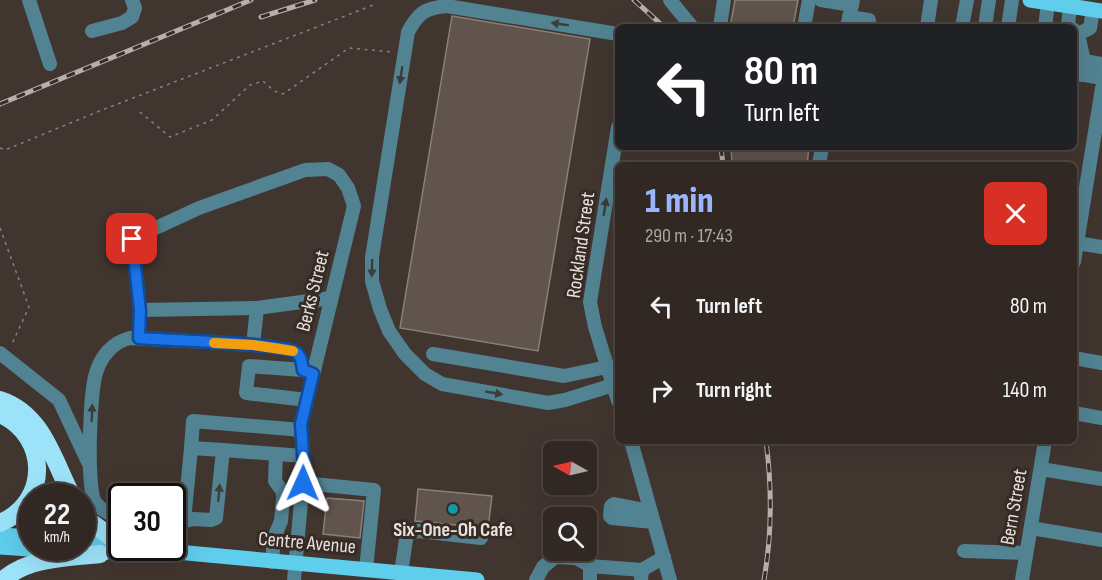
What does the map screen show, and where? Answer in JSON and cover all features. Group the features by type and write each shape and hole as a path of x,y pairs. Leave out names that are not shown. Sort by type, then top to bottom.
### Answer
{"highway":[{"path":"0,400 18,408 38,427 66,483"},
{"path":"0,414 15,422 27,435 35,450 38,467 36,484 29,500 18,513 0,523"},
{"path":"96,525 108,535"},
{"path":"3,580 30,564 100,554"}],"main road":[{"path":"1030,0 1098,10"},
{"path":"0,535 18,536"},
{"path":"0,547 100,554 108,551"},
{"name":"Centre Avenue","path":"186,553 366,570 406,576 477,580"}],"street":[{"path":"29,0 50,64"},
{"path":"92,31 122,23 132,17 135,8 132,0"},
{"path":"670,0 690,24"},
{"path":"720,24 724,0"},
{"path":"805,24 809,0"},
{"path":"927,24 931,0"},
{"path":"963,24 967,0"},
{"path":"985,24 989,0"},
{"path":"1008,24 1012,0"},
{"path":"825,1 869,20 868,24"},
{"path":"1045,24 1048,3"},
{"path":"613,385 548,403 442,384 425,374 405,354 389,331 372,281 372,257 404,54 408,32 415,19 430,7 447,6 615,34"},
{"path":"1068,24 1070,6"},
{"path":"1077,30 1090,28 1098,10"},
{"path":"1077,50 1080,70"},
{"path":"1080,70 1102,64"},
{"path":"1080,70 1102,78"},
{"path":"1102,88 1099,130 1077,243 1102,247"},
{"name":"Rockland Street","path":"615,146 590,302 615,391"},
{"name":"Berks Street","path":"140,310 132,239 199,208 305,170 328,169 339,175 348,188 354,206 332,298 308,372 307,400 301,424 303,483 294,580"},
{"path":"139,338 140,310 257,308 332,298"},
{"path":"253,345 257,308"},
{"path":"108,513 94,500 90,466 93,390 96,372 112,346 123,339 139,338 253,345 296,352 308,372"},
{"path":"433,354 564,376 607,367"},
{"path":"3,356 59,400 90,466"},
{"path":"1077,359 1102,363"},
{"path":"307,400 246,393 249,366 308,372"},
{"path":"1077,414 1102,418"},
{"path":"185,483 193,421 301,430"},
{"path":"632,444 670,580"},
{"name":"Bern Street","path":"1022,580 1045,444"},
{"path":"191,448 303,456"},
{"path":"186,521 216,518 223,450"},
{"path":"272,562 274,538 280,528 283,492 275,481 276,454"},
{"path":"1041,469 1102,479"},
{"path":"303,483 374,490 366,570"},
{"path":"280,528 298,530"},
{"path":"1031,528 1102,540"},
{"path":"406,576 407,533 419,531 481,538"},
{"path":"964,551 1026,553"},
{"path":"536,580 543,567 555,557 576,558 590,573 642,575 664,557"}],"path":[{"path":"0,148 6,150 102,110 376,4"},
{"path":"140,111 170,137 212,120 250,85 263,81 274,91 283,94 349,48 404,54"},
{"path":"0,228 29,307 3,356"}],"building":[{"path":"735,0 798,0 794,24 731,24"},
{"path":"452,16 590,39 538,351 400,328"},
{"path":"731,150 809,150 807,162 732,162"},
{"name":"Six-One-Oh Cafe","path":"418,489 492,496 488,528 415,521"},
{"path":"327,498 364,501 360,538 323,534"}],"railway":[{"path":"0,104 251,0"},
{"path":"261,17 315,0"},
{"path":"634,0 661,24"},
{"path":"721,150 723,162"},
{"path":"764,580 769,545 770,511 766,444"}],"slow traffic":[{"path":"214,343 253,345 293,351"}],"place":[{"name":"Six-One-Oh Cafe","path":"453,509"}],"route":[{"path":"132,239 140,310 139,338 253,345 290,350 296,352 300,357 303,370 313,374 301,424 303,483"}]}
